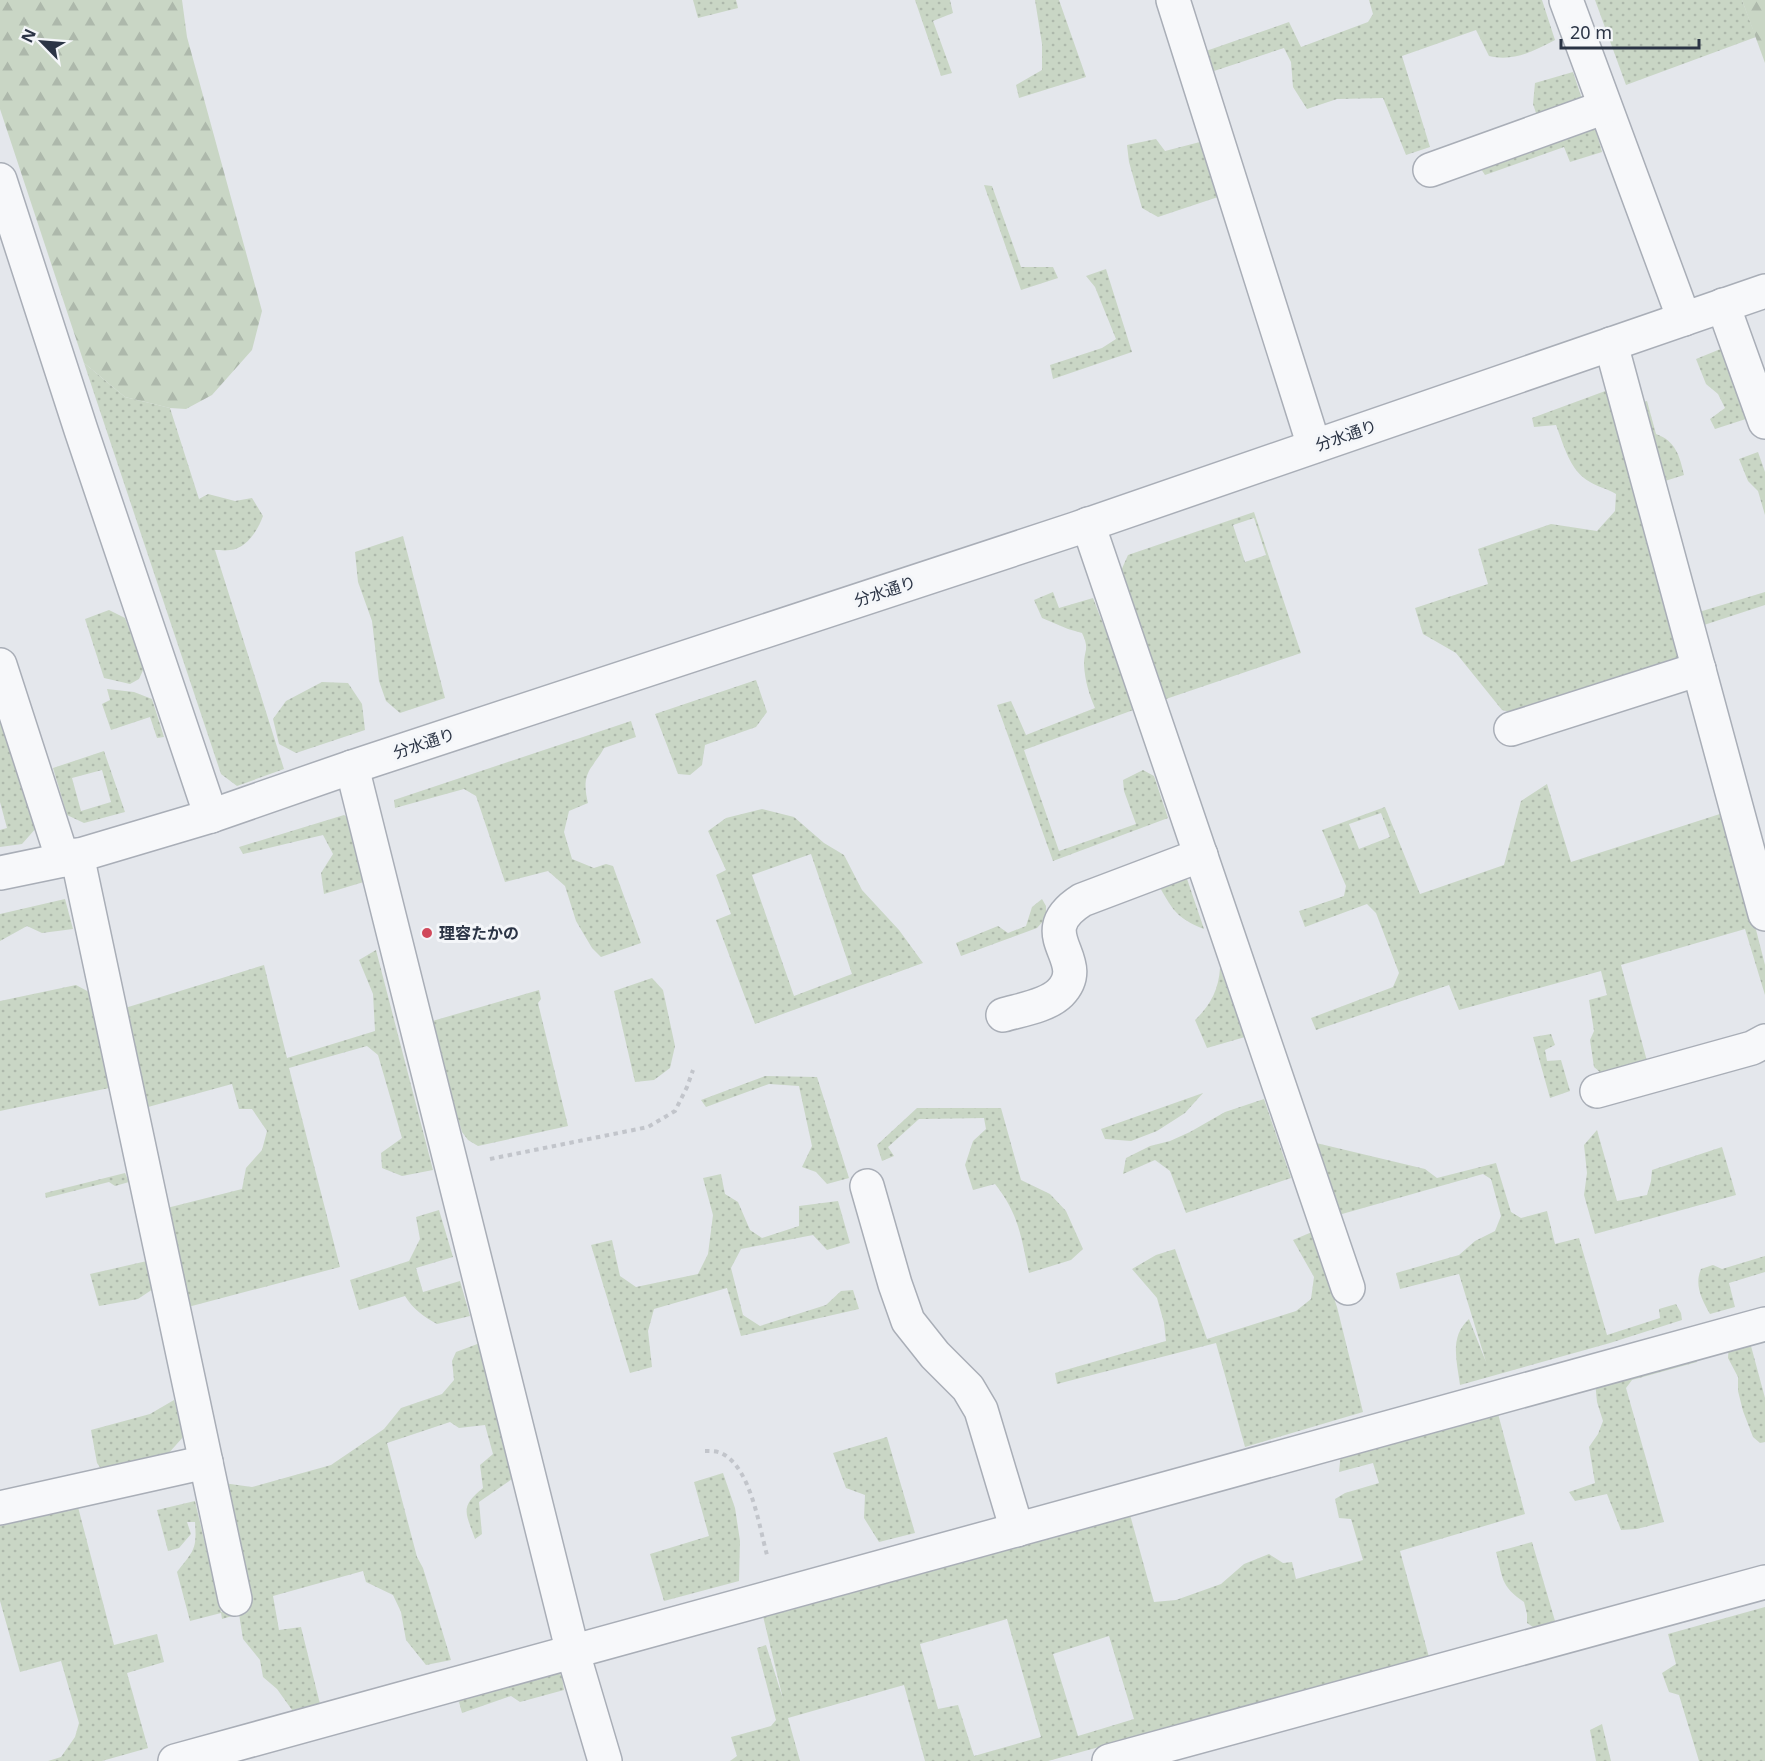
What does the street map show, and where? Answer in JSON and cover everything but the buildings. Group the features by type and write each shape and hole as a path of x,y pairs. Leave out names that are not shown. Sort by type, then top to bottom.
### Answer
{"street":[{"path":"1173,0 1314,446"},
{"path":"1566,0 1684,319"},
{"path":"1430,170 1605,106"},
{"path":"0,180 211,816"},
{"name":"分水通り","path":"0,873 70,857 211,816 352,767 1088,524 1765,291"},
{"path":"1723,305 1765,422"},
{"path":"1611,344 1765,914"},
{"path":"1088,524 1348,1288"},
{"path":"0,665 70,857 235,1599"},
{"path":"1511,729 1699,669"},
{"path":"352,767 573,1653 605,1761"},
{"path":"1003,1016 1045,1002 1059,994 1068,981 1070,964 1058,935 1060,920 1069,908 1082,900 1201,855"},
{"path":"1598,1091 1752,1048 1765,1041"},
{"path":"867,1186 908,1321 934,1355 968,1388 981,1410 1017,1530"},
{"path":"176,1761 1765,1324"},
{"path":"0,1508 206,1462"},
{"path":"1109,1761 1765,1582"}],"path":[{"path":"452,1167 648,1127 675,1112 693,1070"},
{"path":"705,1451 721,1453 733,1461 746,1482 779,1596"}],"green space":[{"path":"0,0 182,0 187,37 262,311 252,350 212,395 186,409 170,408 125,397 84,363 0,109"},
{"path":"693,0 736,0 738,8 698,18"},
{"path":"915,0 950,0 953,13 933,21 952,73 941,76"},
{"path":"1035,0 1059,0 1086,77 1019,98 1016,85 1042,70 1042,44"},
{"path":"1369,0 1542,0 1555,40 1524,54 1507,58 1489,56 1476,30 1402,56 1430,147 1406,155 1383,98 1337,99 1307,109 1293,87 1291,62 1284,48 1214,71 1206,51 1289,22 1301,47 1368,22 1373,14"},
{"path":"1595,0 1742,0 1756,37 1626,85"},
{"path":"1742,0 1765,0 1765,63"},
{"path":"1573,72 1582,99 1537,116 1533,104 1535,83"},
{"path":"1595,127 1602,152 1570,162 1564,147 1485,175 1481,169"},
{"path":"1156,139 1165,151 1200,142 1218,197 1158,217 1142,208 1129,162 1127,145"},
{"path":"984,185 992,186 1021,267 1053,267 1058,278 1021,290"},
{"path":"1106,269 1132,352 1053,379 1050,365 1102,348 1116,339 1095,287 1086,276"},
{"path":"1723,348 1749,418 1715,429 1710,419 1725,408 1718,394 1706,384 1696,359"},
{"path":"84,363 125,397 170,408 199,499 208,494 235,501 252,498 263,516 255,533 241,546 236,549 215,550 284,769 237,786 221,774"},
{"path":"1608,390 1685,660 1518,714 1502,710 1456,653 1423,634 1415,608 1488,584 1478,549 1551,524 1597,531 1615,511 1616,494 1590,482 1577,471 1568,457 1556,425 1534,427 1532,418"},
{"path":"1647,401 1656,434 1673,445 1679,456 1684,475 1665,481 1643,402"},
{"path":"1758,452 1765,472 1765,515 1758,491 1748,481 1739,459"},
{"path":"1254,512 1301,653 1163,700 1120,573 1128,555","holes":["1254,518 1266,555 1245,562 1233,525"]},
{"path":"403,536 445,698 400,713 386,701 379,681 372,621 358,582 355,552"},
{"path":"1053,592 1059,608 1093,598 1136,709 1024,750 1059,851 1136,824 1124,791 1123,780 1143,770 1154,776 1168,818 1053,861 997,705 1011,701 1026,735 1095,708 1085,676 1086,646 1082,633 1042,618 1034,600"},
{"path":"1765,592 1765,605 1704,625 1699,612"},
{"path":"109,610 125,618 144,668 139,679 130,684 104,678 85,619"},
{"path":"756,680 767,712 756,727 705,745 702,765 690,775 678,774 655,714"},
{"path":"322,682 348,683 362,704 365,730 296,753 279,744 273,719 286,701"},
{"path":"107,689 134,692 152,699 164,737 157,738 150,717 111,730 102,704 110,700"},
{"path":"0,719 37,827 22,844 0,847 0,830 7,828 0,802"},
{"path":"631,721 636,737 604,748 586,779 588,803 569,811 564,832 572,859 594,868 606,864 613,866 641,943 601,957 592,948 576,921 565,886 548,871 505,882 476,796 464,789 395,808 394,800"},
{"path":"104,751 125,812 84,823 67,815 53,768","holes":["102,770 111,802 81,811 72,778"]},
{"path":"1547,784 1571,862 1726,812 1765,965 1765,995 1745,929 1621,965 1647,1061 1602,1074 1594,1067 1590,1040 1594,1031 1589,1000 1607,995 1601,971 1459,1010 1449,985 1316,1030 1311,1018 1393,987 1399,973 1376,913 1367,904 1305,927 1299,911 1344,896 1346,886 1322,830 1385,807 1420,894 1504,865 1521,801","holes":["1381,813 1390,837 1359,849 1349,824"]},
{"path":"762,809 794,817 824,843 844,855 862,890 899,930 923,963 755,1024 716,920 731,914 716,875 726,870 708,831 726,818","holes":["811,854 852,974 794,996 752,875"]},
{"path":"344,815 352,820 367,881 324,894 321,873 333,854 323,835 243,854 239,847"},
{"path":"1185,873 1204,929 1181,917 1158,884"},
{"path":"65,899 73,929 42,933 27,926 0,941 0,914"},
{"path":"1042,899 1046,906 1046,918 1037,928 961,956 956,943 998,926 1008,933 1026,926 1032,907"},
{"path":"376,950 433,1170 402,1176 382,1168 381,1153 402,1138 378,1055 367,1046 289,1068 340,1267 188,1307 163,1209 242,1189 246,1168 262,1150 267,1131 252,1109 239,1109 232,1084 148,1107 125,1008 264,965 287,1058 375,1031 373,994 359,960"},
{"path":"1220,968 1245,1037 1207,1048 1195,1020 1213,997"},
{"path":"652,978 663,990 675,1046 670,1068 654,1080 635,1082 614,991"},
{"path":"76,985 89,992 109,1088 0,1111 0,1001"},
{"path":"539,990 541,999 538,1003 568,1126 478,1146 468,1140 462,1132 429,1022"},
{"path":"1551,1034 1555,1045 1545,1050 1547,1061 1561,1060 1570,1091 1550,1098 1533,1037"},
{"path":"765,1076 817,1077 849,1178 827,1184 816,1172 802,1167 812,1146 799,1086 769,1084 706,1107 701,1100"},
{"path":"1203,1093 1185,1113 1157,1131 1131,1141 1105,1139 1101,1129"},
{"path":"1264,1099 1291,1178 1186,1213 1170,1171 1155,1160 1123,1174 1126,1158 1150,1146 1170,1141 1190,1132 1225,1112"},
{"path":"917,1108 1001,1108 1021,1180 1050,1194 1066,1211 1083,1249 1071,1260 1029,1273 1018,1226 1003,1195 995,1184 973,1190 965,1165 973,1141 986,1129 984,1118 919,1119 888,1147 894,1156 882,1161 877,1145"},
{"path":"1597,1130 1617,1201 1647,1195 1652,1170 1722,1147 1736,1195 1595,1234 1584,1195 1587,1173 1584,1145"},
{"path":"1312,1142 1425,1169 1437,1178 1496,1163 1511,1212 1521,1218 1547,1211 1555,1244 1579,1238 1607,1335 1660,1318 1659,1309 1676,1304 1682,1320 1610,1343 1460,1385 1456,1358 1457,1341 1463,1326 1469,1319 1486,1362 1459,1274 1400,1289 1396,1273 1459,1255 1475,1241 1495,1231 1501,1216 1491,1179 1483,1174 1335,1216"},
{"path":"125,1173 129,1182 115,1186 109,1182 46,1198 45,1193"},
{"path":"721,1174 725,1194 738,1202 750,1230 762,1238 799,1226 799,1206 838,1201 850,1243 827,1250 813,1235 741,1249 731,1268 743,1315 760,1326 826,1305 841,1291 853,1290 859,1309 741,1336 727,1288 654,1309 648,1331 652,1367 630,1373 591,1245 612,1240 620,1276 636,1287 698,1274 708,1254 713,1215 703,1178"},
{"path":"439,1210 453,1257 416,1268 423,1292 460,1281 470,1316 437,1324 419,1312 405,1296 359,1310 350,1280 409,1261 420,1239 416,1217"},
{"path":"1312,1232 1337,1307 1363,1412 1245,1447 1216,1343 1057,1384 1055,1373 1166,1341 1157,1298 1132,1269 1156,1255 1175,1249 1207,1339 1296,1311 1311,1299 1314,1277 1293,1240"},
{"path":"1765,1256 1765,1272 1729,1283 1735,1307 1710,1314 1699,1287 1701,1269 1713,1265 1722,1269"},
{"path":"147,1261 153,1289 138,1299 99,1306 90,1274"},
{"path":"1765,1335 1765,1341 1751,1346 1765,1398 1765,1442 1760,1443 1753,1437 1743,1411 1738,1391 1738,1377 1728,1358 1729,1345"},
{"path":"480,1343 499,1407 512,1479 479,1502 482,1534 475,1539 467,1511 470,1500 483,1488 480,1465 493,1454 485,1425 459,1428 450,1422 387,1443 417,1557 423,1568 451,1660 426,1665 406,1640 401,1612 393,1595 366,1582 363,1571 273,1596 279,1630 301,1627 320,1704 292,1710 277,1689 263,1677 260,1660 243,1639 239,1614 222,1619 221,1613 190,1621 177,1572 195,1544 195,1522 187,1522 191,1534 179,1548 168,1551 157,1510 195,1501 221,1612 251,1603 223,1483 252,1487 331,1465 384,1429 401,1408 442,1394 454,1380 452,1361 456,1352"},
{"path":"1697,1355 1697,1362 1632,1380 1626,1388 1664,1522 1637,1529 1621,1530 1607,1494 1575,1501 1569,1492 1595,1483 1589,1447 1603,1421 1597,1402 1595,1381"},
{"path":"174,1400 184,1436 167,1455 102,1470 97,1463 91,1430 150,1414"},
{"path":"1497,1410 1525,1514 1400,1551 1429,1657 1048,1761 925,1761 904,1685 788,1718 800,1761 730,1761 737,1756 731,1737 771,1726 776,1720 757,1648 766,1645 783,1699 762,1612 1129,1511 1154,1602 1176,1600 1221,1584 1244,1564 1269,1554 1283,1563 1292,1562 1296,1579 1363,1560 1351,1519 1339,1518 1335,1499 1345,1493 1379,1483 1373,1463 1339,1472 1341,1452","holes":["1007,1619 1041,1737 974,1756 958,1705 938,1709 920,1644","1109,1636 1134,1719 1078,1736 1053,1654"]},
{"path":"887,1437 915,1533 879,1542 864,1518 865,1495 846,1488 833,1453"},
{"path":"723,1473 735,1508 740,1541 739,1581 664,1601 650,1554 709,1536 694,1482"},
{"path":"78,1507 114,1645 157,1634 164,1662 127,1673 148,1748 102,1761 48,1761 61,1757 75,1737 79,1723 61,1661 20,1672 0,1601 0,1526"},
{"path":"1532,1542 1555,1621 1533,1627 1527,1623 1524,1602 1506,1586 1496,1552"},
{"path":"1765,1607 1765,1761 1699,1761 1679,1695 1669,1692 1662,1673 1676,1664 1668,1634"},
{"path":"553,1669 562,1676 564,1690 520,1702 511,1696 462,1713 459,1702 463,1697"},
{"path":"1602,1724 1611,1761 1596,1761 1590,1730"}],"place":[{"name":"理容たかの","path":"427,933"}]}
